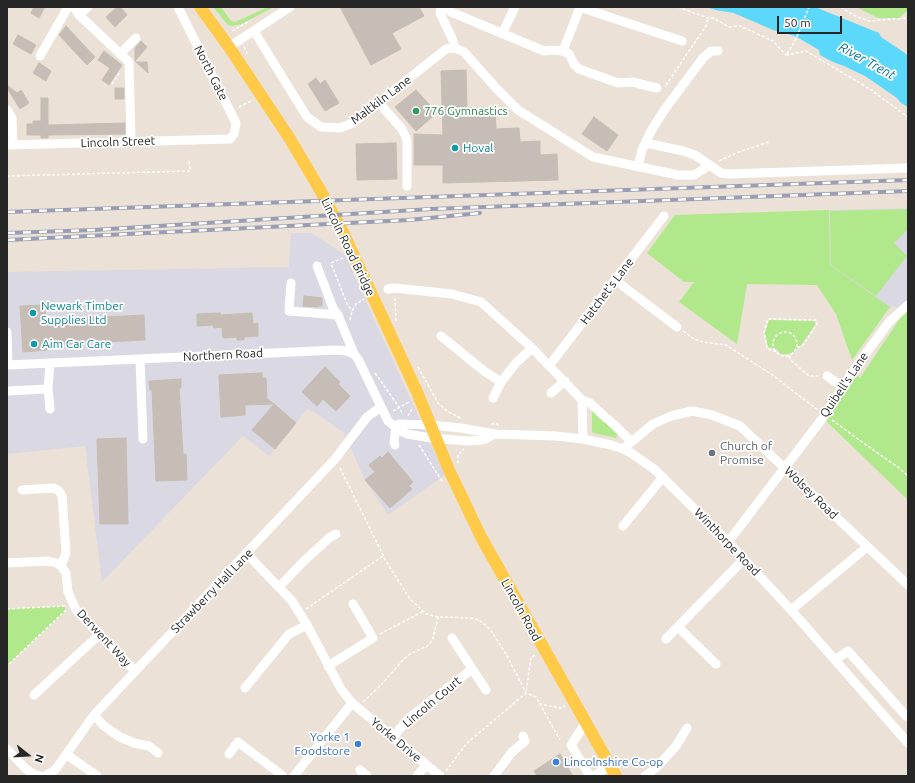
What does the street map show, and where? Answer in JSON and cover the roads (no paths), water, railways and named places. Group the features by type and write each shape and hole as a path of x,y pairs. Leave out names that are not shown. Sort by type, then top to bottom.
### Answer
{"main road":[{"name":"Lincoln Road Bridge","path":"200,7 229,47 290,139 320,190 342,230 371,301 431,425"},
{"name":"Lincoln Road","path":"431,425 481,538 613,771"}],"street":[{"path":"43,54 68,7"},
{"path":"88,7 76,11 129,62 131,142"},
{"name":"North Gate","path":"178,7 236,123 234,134 230,139"},
{"path":"229,47 289,7"},
{"path":"441,7 440,13 455,48 464,52 518,110 593,157 686,176 694,175 710,165"},
{"path":"446,7 452,12 544,51 563,51 569,54 574,64 580,69 618,84 632,82 657,88"},
{"path":"502,34 515,7"},
{"path":"563,51 580,7 682,41"},
{"name":"Maltkiln Lane","path":"254,30 307,117 321,127 340,128 354,123 446,49 455,48"},
{"path":"124,58 136,38"},
{"path":"638,167 642,150 651,131 665,108 698,63 711,51 718,50"},
{"path":"379,104 402,129 407,140 407,186"},
{"path":"7,110 12,118 10,145"},
{"name":"Lincoln Street","path":"10,145 230,139"},
{"path":"646,143 695,155 721,172 729,174 908,168"},
{"name":"Hatchet's Lane","path":"549,366 664,216"},
{"path":"317,266 333,308 338,316 354,354 358,359 388,421 407,434 436,439"},
{"path":"616,280 678,327"},
{"path":"291,282 289,311 338,316"},
{"path":"391,288 452,294 481,302 532,348 582,400 590,403 631,441"},
{"name":"Quibell's Lane","path":"728,542 825,415 853,371 889,322 907,306"},
{"path":"7,332 8,365"},
{"path":"442,336 484,371 501,382"},
{"path":"493,398 501,382 516,363 532,348"},
{"name":"Northern Road","path":"8,365 337,350 347,351 354,354"},
{"path":"140,359 143,439"},
{"path":"50,363 48,389 50,410"},
{"path":"827,376 844,387"},
{"path":"551,393 565,381"},
{"path":"7,391 48,389"},
{"path":"582,400 583,439"},
{"name":"Strawberry Hall Lane","path":"45,776 54,770 94,715 335,459 367,418 381,407"},
{"name":"Wolsey Road","path":"623,449 653,424 672,416 692,411 712,414 740,426 908,585"},
{"path":"396,426 399,424 431,425"},
{"name":"Winthorpe Road","path":"431,425 500,434 583,439 623,449 654,469 744,559 908,743"},
{"path":"395,445 396,426"},
{"name":"Winthorpe Road","path":"436,439 469,441 483,440 500,434"},
{"path":"623,526 663,477"},
{"path":"7,564 48,561 62,566 66,553 62,496 59,491 54,488 22,490"},
{"path":"279,587 303,562 329,538 336,534"},
{"path":"791,610 867,547"},
{"name":"Yorke Drive","path":"247,554 292,601 307,625 341,689 355,705 441,776"},
{"path":"666,639 744,559"},
{"name":"Derwent Way","path":"62,566 66,573 68,592 76,610 135,671"},
{"path":"328,666 373,638 353,604"},
{"path":"245,688 289,634 307,625"},
{"path":"678,627 716,664"},
{"path":"34,695 100,634"},
{"name":"Lincoln Court","path":"452,638 486,690"},
{"path":"835,660 848,651 906,716"},
{"name":"Lincoln Court","path":"393,737 409,718 472,669"},
{"path":"294,776 355,705"},
{"path":"94,715 104,726 120,737 134,743 149,746 158,753"},
{"path":"585,724 571,745 590,776"},
{"path":"645,776 657,767 676,746 687,728"},
{"path":"494,776 512,752 525,741 524,736"},
{"path":"229,754 238,742 283,776"},
{"path":"8,752 26,769 35,775 40,776"},
{"path":"66,754 97,776"},
{"path":"417,776 426,765"},
{"path":"594,776 613,771"}],"water":[{"name":"River Trent","path":"706,7 815,7 879,33 881,37 908,56 908,107 865,76 820,55 819,50 795,36 773,30 734,13"}],"railway":[{"path":"7,212 908,180"},
{"path":"7,233 94,230 431,209 908,191"},
{"path":"7,240 409,220 480,213"}],"place":[{"name":"776 Gymnastics","path":"416,111"},
{"name":"Hoval","path":"455,148"},
{"name":"Newark Timber Supplies Ltd","path":"33,313"},
{"name":"Aim Car Care","path":"34,344"},
{"name":"Church of Promise","path":"712,453"},
{"name":"Yorke 1 Foodstore","path":"358,744"},
{"name":"Lincolnshire Co-op","path":"556,762"}]}
